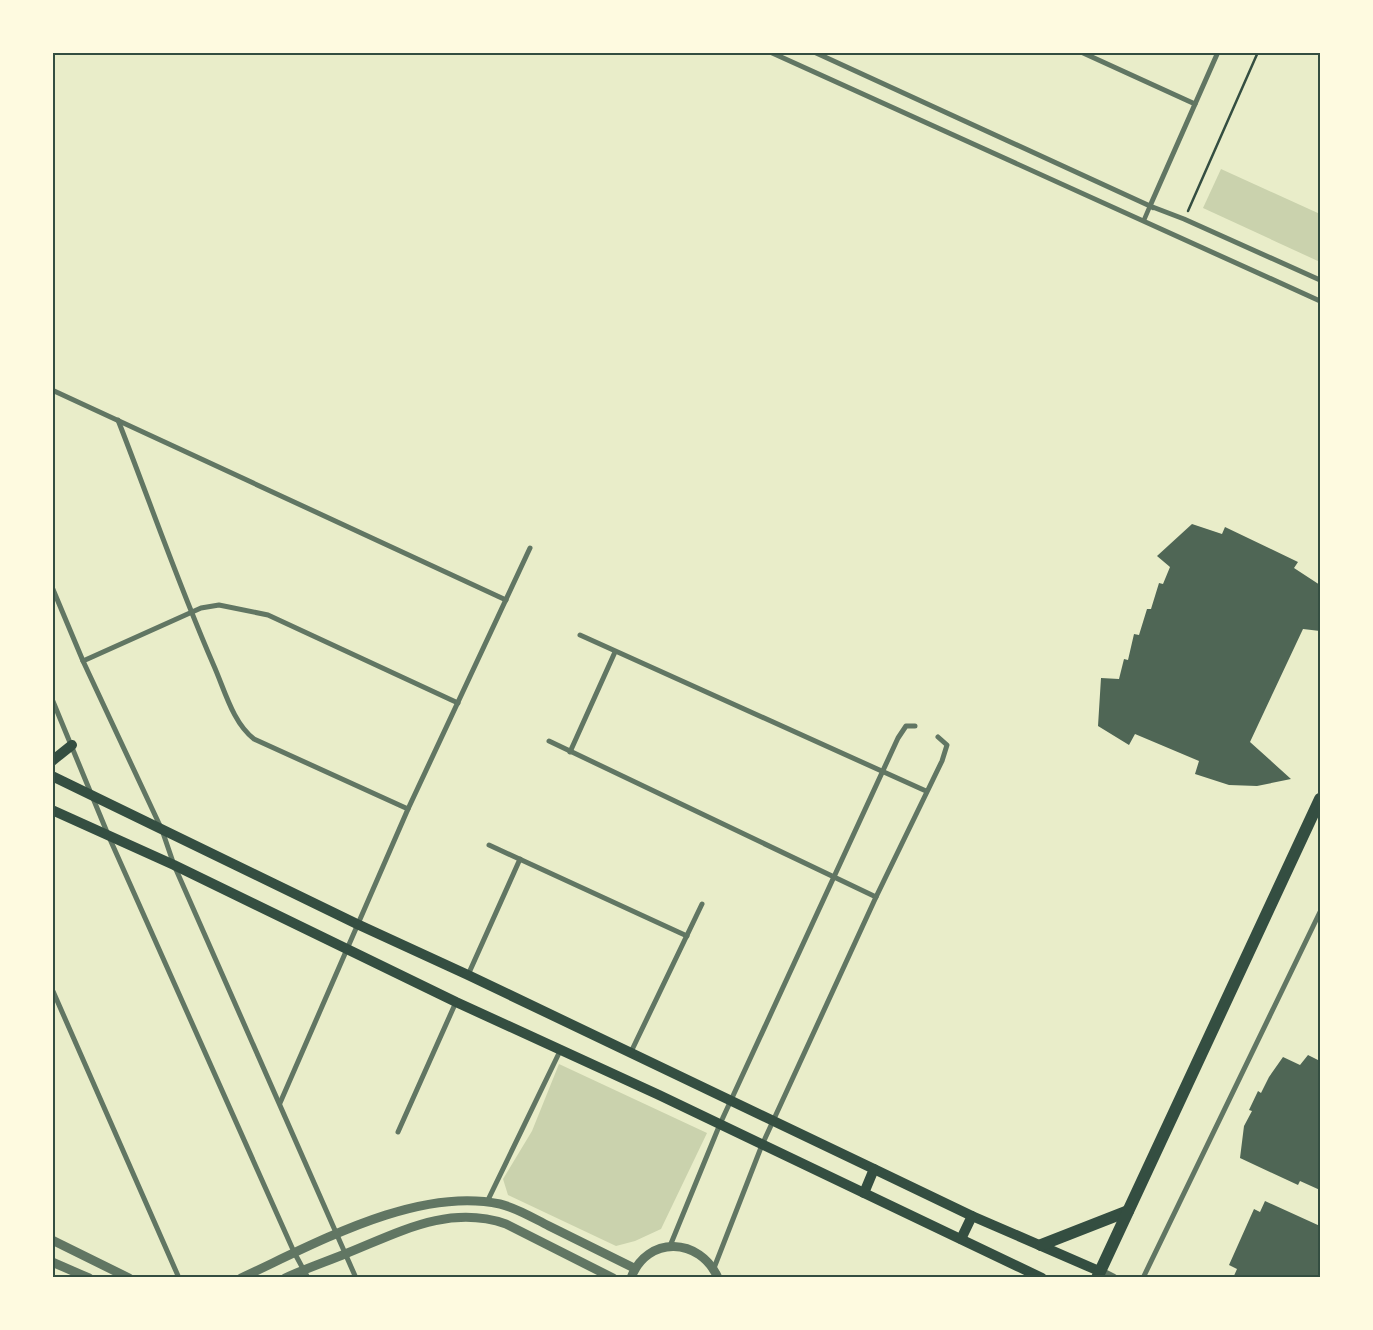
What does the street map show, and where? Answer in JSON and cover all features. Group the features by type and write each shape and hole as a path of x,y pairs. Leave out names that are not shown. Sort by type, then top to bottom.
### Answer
{"main road":[{"path":"52,761 63,755 72,745"},
{"path":"52,776 630,1054 972,1216 1041,1245 1098,1274 1320,799"},
{"path":"52,810 174,865 456,1002 561,1049 1042,1278"},
{"path":"864,1193 874,1169"},
{"path":"1041,1245 1128,1211"},
{"path":"961,1240 972,1216"}],"street":[{"path":"770,52 1320,301"},
{"path":"814,52 1202,229"},
{"path":"1081,52 1195,104"},
{"path":"1144,220 1218,52"},
{"path":"1150,206 1184,219 1320,280"},
{"path":"52,390 506,600"},
{"path":"118,420 191,612 234,713 246,733 254,739 408,809"},
{"path":"280,1103 345,949 408,809 530,548"},
{"path":"52,587 83,661 162,830 174,865 356,1278"},
{"path":"83,661 191,612 219,605 268,616 458,703"},
{"path":"580,635 926,791"},
{"path":"570,752 615,652"},
{"path":"52,699 109,837 294,1252 306,1273"},
{"path":"670,1246 720,1124 732,1102 882,772 903,729 908,725 915,726"},
{"path":"714,1268 762,1145 946,749 945,742 938,737"},
{"path":"549,741 876,897"},
{"path":"489,844 687,936"},
{"path":"468,975 520,859"},
{"path":"630,1054 702,904"},
{"path":"1143,1278 1320,912"},
{"path":"52,989 179,1278"},
{"path":"398,1132 456,1002"},
{"path":"488,1202 561,1049"},
{"path":"241,1278 294,1252 336,1235 408,1207 430,1202 488,1202 513,1208 634,1268"},
{"path":"285,1278 306,1273 396,1231 426,1222 454,1218 484,1218 506,1224 613,1278"},
{"path":"52,1240 129,1278"},
{"path":"630,1278 634,1268 649,1253 670,1246 695,1251 714,1268 718,1278"},
{"path":"52,1262 89,1278"},
{"path":"1098,1274 1114,1278"}],"path":[{"path":"1184,219 1258,52"}],"green space":[{"path":"1221,169 1320,214 1320,262 1203,208"},
{"path":"559,1064 707,1133 661,1229 635,1241 616,1246 508,1195 503,1179 532,1131"}],"building":[{"path":"1192,524 1222,534 1225,527 1298,562 1294,568 1320,585 1320,631 1303,629 1250,742 1291,779 1257,786 1229,785 1195,774 1199,761 1135,734 1129,745 1098,726 1101,678 1119,679 1124,659 1128,660 1134,634 1139,635 1147,609 1151,609 1159,583 1163,584 1170,567 1157,556"},
{"path":"1308,1055 1320,1061 1320,1190 1300,1181 1298,1185 1240,1158 1244,1126 1252,1111 1249,1110 1258,1091 1261,1093 1269,1077 1283,1057 1300,1065"},
{"path":"1265,1201 1320,1226 1320,1278 1233,1278 1237,1269 1229,1265 1254,1209 1260,1212"}]}
